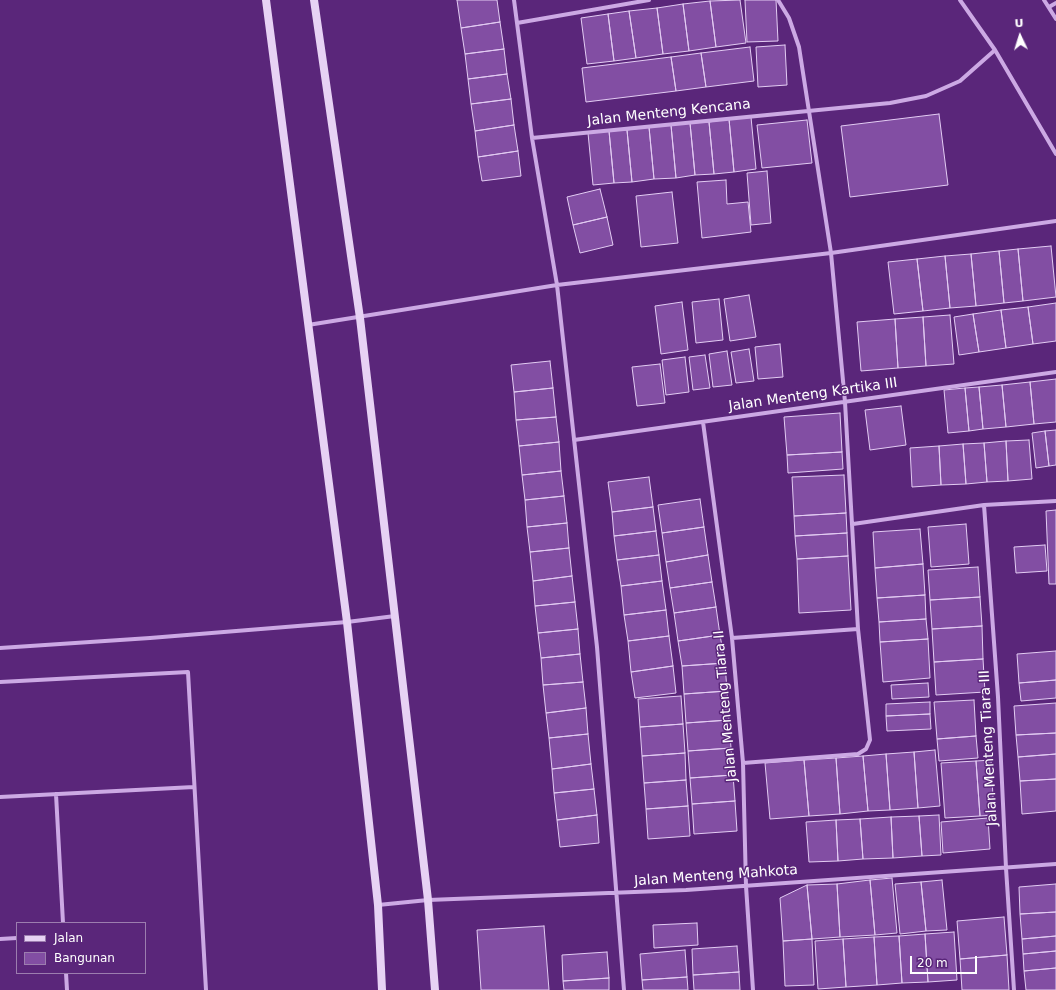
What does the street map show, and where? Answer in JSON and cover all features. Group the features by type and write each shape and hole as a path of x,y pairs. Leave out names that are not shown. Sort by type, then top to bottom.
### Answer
{"street":[{"path":"266,0 307,325 347,622 378,905 382,990"},
{"path":"314,0 360,318 428,900 435,990"},
{"path":"514,0 532,138 557,286 597,647 624,990"},
{"path":"517,23 649,0"},
{"path":"743,763 858,754 866,749 870,740 858,629 845,402 831,253 799,47 789,18 778,0"},
{"path":"960,0 995,50 1056,154"},
{"path":"1044,0 1056,19"},
{"path":"1049,7 1056,4"},
{"name":"Jalan Menteng Kencana","path":"532,138 809,110 890,104 926,96 960,81 995,50"},
{"path":"307,325 360,318 557,286 831,253 1056,221"},
{"name":"Jalan Menteng Kartika III","path":"574,440 1056,372"},
{"name":"Jalan Menteng Tiara II","path":"703,422 732,638 743,763 746,886 753,990"},
{"path":"853,524 984,505 1056,501"},
{"name":"Jalan Menteng Tiara III","path":"984,505 998,697 1006,868 1014,990"},
{"path":"0,648 158,638 347,622 395,616"},
{"path":"732,638 858,629"},
{"path":"0,682 188,672 206,990"},
{"path":"0,797 194,787"},
{"path":"56,794 63,922"},
{"name":"Jalan Menteng Mahkota","path":"378,905 428,900 617,893 746,886 1056,864"},
{"path":"0,939 16,938"},
{"path":"66,974 67,990"}],"building":[{"path":"457,0 497,0 500,22 461,28"},
{"path":"740,0 746,43 716,47 710,1"},
{"path":"745,0 776,0 778,41 747,42"},
{"path":"710,1 716,47 689,51 683,4"},
{"path":"683,4 689,51 663,54 657,8"},
{"path":"657,8 663,54 636,58 629,11"},
{"path":"629,11 636,58 614,61 608,14"},
{"path":"608,14 614,61 587,64 581,18"},
{"path":"500,22 504,49 465,54 461,28"},
{"path":"785,45 787,85 758,87 756,47"},
{"path":"750,47 754,81 706,87 701,53"},
{"path":"504,49 507,74 468,79 465,54"},
{"path":"701,53 706,87 676,91 671,57"},
{"path":"671,57 676,91 586,102 582,68"},
{"path":"507,74 511,99 471,104 468,79"},
{"path":"511,99 514,125 475,131 471,104"},
{"path":"939,114 948,185 850,197 841,126"},
{"path":"751,117 756,169 734,172 729,119"},
{"path":"729,119 734,172 714,174 709,122"},
{"path":"807,120 812,163 762,168 757,125"},
{"path":"709,122 714,174 695,175 690,123"},
{"path":"690,123 695,175 676,178 671,125"},
{"path":"514,125 518,151 478,157 475,131"},
{"path":"671,125 676,178 654,179 649,127"},
{"path":"649,127 654,179 632,182 627,130"},
{"path":"627,130 632,182 614,183 609,131"},
{"path":"609,131 614,183 593,185 588,133"},
{"path":"518,151 521,176 482,181 478,157"},
{"path":"767,171 771,223 751,225 747,173"},
{"path":"726,180 727,204 748,202 751,232 702,238 697,182"},
{"path":"600,189 607,217 573,225 567,197"},
{"path":"672,192 678,243 641,247 636,196"},
{"path":"607,217 613,245 580,253 573,225"},
{"path":"1051,246 1056,297 1023,301 1018,249"},
{"path":"1018,249 1023,301 1004,303 999,251"},
{"path":"999,251 1004,303 976,306 971,254"},
{"path":"971,254 976,306 950,308 945,256"},
{"path":"945,256 950,308 923,311 917,259"},
{"path":"917,259 923,311 894,314 888,262"},
{"path":"749,295 756,337 730,341 724,299"},
{"path":"719,299 723,340 696,343 692,302"},
{"path":"682,302 688,350 661,354 655,306"},
{"path":"1056,303 1056,341 1033,344 1028,307"},
{"path":"1028,307 1033,344 1006,348 1001,310"},
{"path":"1001,310 1006,348 979,352 973,314"},
{"path":"973,314 979,352 959,355 954,317"},
{"path":"950,315 954,364 926,366 923,317"},
{"path":"923,317 926,366 898,368 895,319"},
{"path":"895,319 898,368 861,371 857,322"},
{"path":"780,344 783,377 758,379 755,347"},
{"path":"749,349 754,381 736,383 731,352"},
{"path":"727,351 732,385 713,387 709,354"},
{"path":"705,355 710,388 693,390 689,357"},
{"path":"685,357 689,392 666,395 662,360"},
{"path":"550,361 553,388 514,392 511,365"},
{"path":"660,364 665,403 637,406 632,367"},
{"path":"1056,379 1056,422 1034,424 1030,382"},
{"path":"1030,382 1034,424 1006,427 1002,385"},
{"path":"1002,385 1006,427 983,429 979,387"},
{"path":"979,387 983,429 969,431 965,388"},
{"path":"553,388 556,417 516,420 514,392"},
{"path":"965,388 969,431 948,433 944,390"},
{"path":"901,406 906,445 870,450 865,410"},
{"path":"840,413 842,452 787,455 784,417"},
{"path":"556,417 559,442 519,446 516,420"},
{"path":"1056,430 1056,465 1049,466 1045,431"},
{"path":"1045,431 1049,466 1036,468 1032,433"},
{"path":"1029,440 1032,479 1008,481 1006,441"},
{"path":"1006,441 1008,481 987,482 984,443"},
{"path":"559,442 561,471 522,475 519,446"},
{"path":"984,443 987,482 966,484 963,444"},
{"path":"963,444 966,484 941,485 939,446"},
{"path":"939,446 941,485 912,487 910,448"},
{"path":"842,452 843,469 788,473 787,455"},
{"path":"561,471 564,496 525,500 522,475"},
{"path":"844,475 846,513 794,516 792,477"},
{"path":"649,477 653,507 612,512 608,482"},
{"path":"564,496 567,523 527,527 525,500"},
{"path":"700,499 704,527 662,533 658,505"},
{"path":"653,507 656,531 614,536 612,512"},
{"path":"1056,510 1056,584 1049,584 1046,511"},
{"path":"846,513 847,533 795,536 794,516"},
{"path":"567,523 569,548 530,552 527,527"},
{"path":"966,524 969,564 931,567 928,527"},
{"path":"704,527 708,555 666,562 662,533"},
{"path":"920,529 923,564 875,568 873,532"},
{"path":"656,531 659,555 617,560 614,536"},
{"path":"847,533 848,556 797,559 795,536"},
{"path":"1045,545 1047,571 1016,573 1014,547"},
{"path":"569,548 572,576 533,581 530,552"},
{"path":"659,555 662,581 621,586 617,560"},
{"path":"708,555 712,582 670,588 666,562"},
{"path":"848,556 851,610 799,613 797,559"},
{"path":"923,564 925,595 877,598 875,568"},
{"path":"978,567 980,597 930,600 928,570"},
{"path":"572,576 575,602 535,606 533,581"},
{"path":"662,581 666,610 624,615 621,586"},
{"path":"712,582 716,607 674,613 670,588"},
{"path":"925,595 926,619 879,622 877,598"},
{"path":"980,597 982,626 932,629 930,600"},
{"path":"575,602 578,629 538,633 535,606"},
{"path":"716,607 720,635 678,641 674,613"},
{"path":"666,610 669,636 628,641 624,615"},
{"path":"926,619 928,639 880,642 879,622"},
{"path":"982,626 983,659 934,662 932,629"},
{"path":"578,629 580,654 541,658 538,633"},
{"path":"720,635 725,663 682,666 678,641"},
{"path":"669,636 673,666 631,672 628,641"},
{"path":"928,639 930,678 883,682 880,642"},
{"path":"1056,651 1056,680 1019,683 1017,654"},
{"path":"580,654 583,682 543,685 541,658"},
{"path":"983,659 985,692 936,695 934,662"},
{"path":"725,663 727,691 684,694 682,666"},
{"path":"673,666 676,693 635,698 631,672"},
{"path":"1056,680 1056,698 1021,701 1019,683"},
{"path":"583,682 586,708 546,713 543,685"},
{"path":"928,683 929,697 892,699 891,685"},
{"path":"727,691 729,720 686,723 684,694"},
{"path":"681,696 683,724 640,727 638,699"},
{"path":"974,700 976,736 937,739 934,702"},
{"path":"930,702 930,714 886,716 886,704"},
{"path":"1056,703 1056,733 1016,735 1014,706"},
{"path":"586,708 588,734 549,738 546,713"},
{"path":"930,714 931,729 887,731 886,716"},
{"path":"729,720 731,748 688,751 686,723"},
{"path":"683,724 685,753 642,756 640,727"},
{"path":"1056,733 1056,754 1018,757 1016,735"},
{"path":"588,734 591,764 552,769 549,738"},
{"path":"976,736 978,758 939,761 937,739"},
{"path":"731,748 733,775 690,778 688,751"},
{"path":"935,750 940,806 918,808 914,752"},
{"path":"914,752 918,808 890,810 886,754"},
{"path":"685,753 686,780 644,783 642,756"},
{"path":"886,754 890,810 868,811 863,756"},
{"path":"1056,754 1056,779 1020,781 1018,757"},
{"path":"863,756 868,811 840,814 836,758"},
{"path":"836,758 840,814 809,816 804,760"},
{"path":"804,760 809,816 770,819 765,763"},
{"path":"991,760 994,815 980,816 976,761"},
{"path":"976,761 980,816 945,818 941,763"},
{"path":"591,764 594,789 554,793 552,769"},
{"path":"733,775 735,801 692,804 690,778"},
{"path":"1056,779 1056,811 1022,814 1020,781"},
{"path":"686,780 688,806 646,809 644,783"},
{"path":"594,789 597,815 557,820 554,793"},
{"path":"735,801 737,831 694,834 692,804"},
{"path":"688,806 690,836 648,839 646,809"},
{"path":"597,815 599,843 560,847 557,820"},
{"path":"939,815 941,855 922,856 919,816"},
{"path":"919,816 922,856 893,858 891,817"},
{"path":"891,817 893,858 863,859 860,819"},
{"path":"988,818 990,849 943,853 941,822"},
{"path":"860,819 863,859 838,861 836,820"},
{"path":"836,820 838,861 809,862 806,822"},
{"path":"892,878 897,933 875,935 870,880"},
{"path":"870,880 875,935 840,937 837,884"},
{"path":"942,880 947,930 926,931 921,882"},
{"path":"921,882 926,931 900,934 895,884"},
{"path":"837,884 840,937 812,939 807,885"},
{"path":"1056,884 1056,912 1020,914 1019,887"},
{"path":"807,885 812,939 783,941 780,898"},
{"path":"1056,912 1056,936 1022,939 1020,914"},
{"path":"1004,917 1007,955 960,959 957,921"},
{"path":"697,923 698,945 654,948 653,925"},
{"path":"544,926 549,990 481,990 477,930"},
{"path":"954,932 957,980 928,982 925,934"},
{"path":"925,934 928,982 902,983 899,936"},
{"path":"899,936 902,983 877,985 874,937"},
{"path":"1056,936 1056,951 1023,954 1022,939"},
{"path":"874,937 877,985 846,987 843,939"},
{"path":"812,939 814,985 785,986 783,941"},
{"path":"843,939 846,987 818,989 815,941"},
{"path":"737,946 739,972 693,975 692,949"},
{"path":"685,950 687,977 642,980 640,954"},
{"path":"1056,951 1056,968 1024,971 1023,954"},
{"path":"607,952 609,978 563,981 562,955"},
{"path":"1007,955 1009,990 962,990 960,959"},
{"path":"1056,968 1056,990 1026,990 1024,971"},
{"path":"739,972 740,990 694,990 693,975"},
{"path":"687,977 688,990 643,990 642,980"},
{"path":"609,978 609,990 564,990 563,981"}]}
